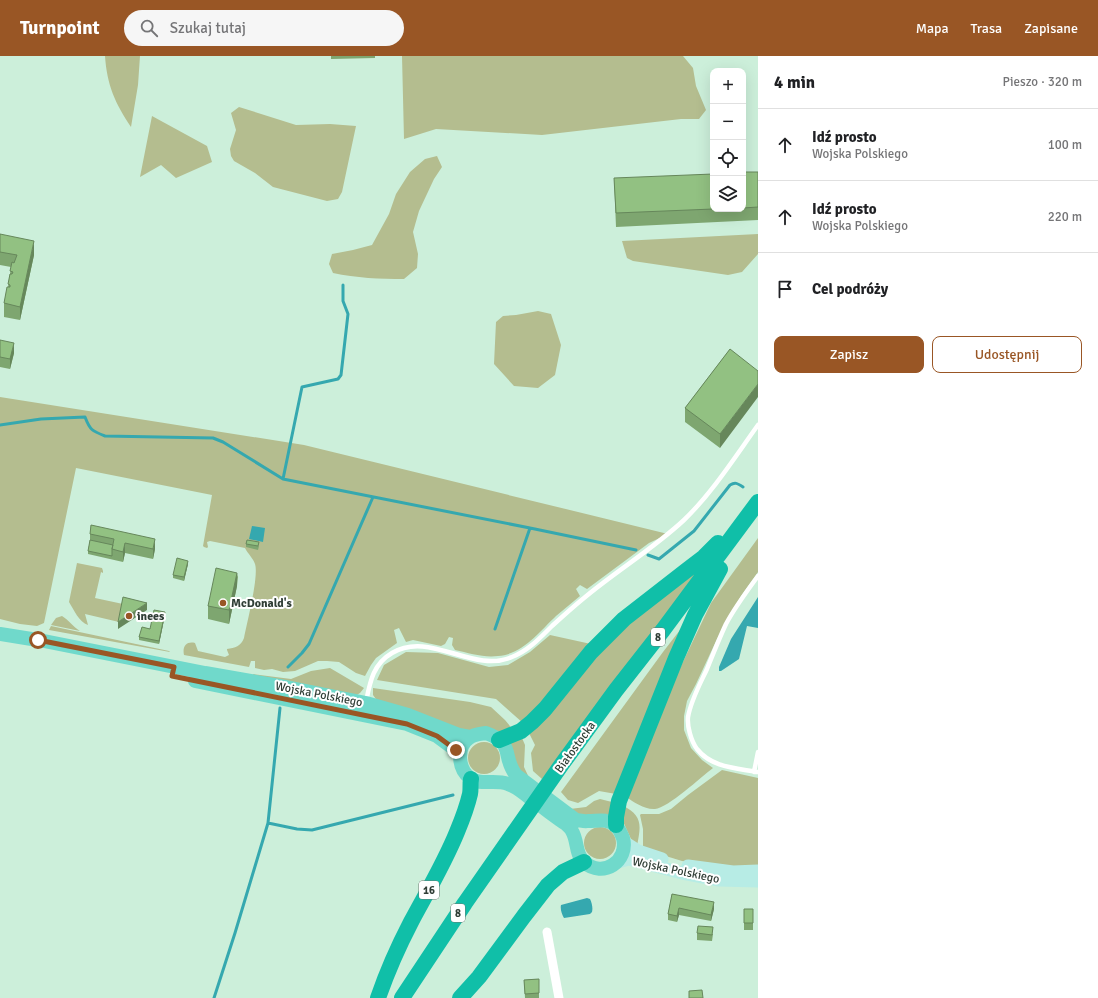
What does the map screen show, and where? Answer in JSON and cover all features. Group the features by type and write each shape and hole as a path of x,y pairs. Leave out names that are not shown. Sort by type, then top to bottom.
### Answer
{"highway":[{"name":"Białostocka","path":"565,767 624,695 720,569 756,510"},
{"name":"Białostocka","path":"402,998 465,903 520,831 616,690 756,510"},
{"path":"499,740 521,731 532,722 545,709 591,652 624,618 704,557 756,510"},
{"path":"616,825 619,801 676,658 695,615 720,569"},
{"name":"16","path":"378,998 387,972 442,865 462,822 470,794 471,779"},
{"name":"Białostocka","path":"413,998 520,831"},
{"path":"460,998 479,977 548,885 562,872 584,862"}],"main road":[{"name":"Wojska Polskiego","path":"0,634 44,642 173,671 365,709 408,714 459,735 470,737"},
{"name":"Wojska Polskiego","path":"0,638 43,649 173,671"},
{"name":"Wojska Polskiego","path":"365,709 437,736 460,753"},
{"path":"499,740 486,733 470,737 464,742 460,753 460,760 466,775 471,779 483,782 498,781 512,785 568,820 588,822 602,820 616,825 621,832 624,842 623,850 618,862 603,869 590,867 584,862 579,856 568,820 516,775 511,769 504,744 499,740"},
{"name":"Wojska Polskiego","path":"624,842 638,851 682,865 732,872 758,871"},
{"name":"Wojska Polskiego","path":"618,862 629,859 705,878 719,880 758,881"}],"street":[{"path":"547,932 559,998"}],"lane":[{"path":"365,709 370,684 376,668 387,656 396,650 414,646 427,647 465,657 501,661 512,657 534,644 585,597 668,534 684,520 711,489 758,425"},
{"path":"758,576 726,624 691,703 688,719 689,729 697,748 706,757 718,764 729,768 756,772 758,752"}],"green space":[{"path":"105,56 140,56 138,85 131,127 116,102 110,85"},
{"path":"402,56 683,56 693,68 696,86 706,110 699,119 681,119 542,135 436,129 404,139"},
{"path":"239,107 296,125 330,124 356,126 342,192 338,199 327,201 273,187 255,173 234,161 231,156 230,149 236,130 231,113"},
{"path":"152,116 207,146 212,162 176,178 161,165 140,177"},
{"path":"437,156 442,167 434,179 419,211 413,232 418,254 417,268 404,279 368,278 333,273 329,264 332,254 372,245 389,214 396,194 410,172 425,159"},
{"path":"758,234 758,254 742,272 728,275 633,261 627,258 622,241"},
{"path":"538,311 551,314 561,345 555,375 538,388 514,386 494,364 496,322 503,316"},
{"path":"0,397 304,445 668,534 649,543 587,589 580,585 576,589 580,596 523,647 507,654 487,656 455,650 452,645 453,638 449,637 445,644 441,646 413,640 406,642 399,628 394,630 397,643 376,658 365,676 356,673 339,662 327,661 318,661 295,671 283,672 272,669 264,670 255,668 255,661 251,661 249,667 184,655 184,647 187,644 195,643 198,651 225,657 229,655 227,649 237,646 244,638 252,600 256,570 253,560 245,548 210,541 207,542 207,548 203,546 212,495 76,468 44,623 37,626 20,624 0,619"},
{"path":"758,538 758,572 741,596 717,639 687,701 684,716 684,730 691,748 702,760 713,768 684,792 661,807 651,809 644,807 626,797 671,687 711,603"},
{"path":"710,561 542,779 533,771 531,753 535,745 529,733 605,646 640,614"},
{"path":"77,563 102,568 103,573 101,572 95,598 123,604 119,622 85,614 88,625 77,615 69,602"},
{"path":"62,616 80,631 51,625 56,618"},
{"path":"687,621 616,794 599,791 578,803 568,800 561,792"},
{"path":"51,626 169,651 170,652 49,630"},
{"path":"550,635 591,644 523,723 496,699 377,680 384,665 406,652 438,653 489,667 508,665 530,652"},
{"path":"330,668 364,688 355,696 254,678 253,674 291,679 311,671"},
{"path":"373,688 470,702 491,707 514,731 462,731 378,702 373,695"},
{"path":"522,738 525,745 524,767 531,782 518,771 509,743"},
{"path":"481,742 487,742 496,746 500,758 496,770 487,774 481,774 472,770 468,761 468,755 472,746"},
{"path":"722,770 758,778 758,867 718,867 682,861 643,849 641,814 659,814 671,809"},
{"path":"600,799 612,802 610,816 578,815 570,809 586,807 594,801"},
{"path":"622,805 634,813 639,822 640,827 637,846 631,839 621,817"},
{"path":"597,827 603,827 612,831 616,843 612,855 603,859 597,859 588,855 584,846 584,840 588,831"}],"water":[{"path":"252,526 265,528 263,542 249,539"},
{"path":"758,597 758,628 747,626 739,659 719,671 719,667 731,639"},
{"path":"587,898 590,899 592,906 592,912 590,914 564,918 561,912 561,905"}],"building":[{"path":"746,172 758,172 758,207 746,208"},
{"path":"710,174 710,209 616,213 614,178"},
{"path":"0,234 34,241 20,307 4,303 7,287 10,287 8,284 10,274 13,272 10,271 12,262 14,263 17,255 0,252"},
{"path":"0,340 14,343 10,359 0,357"},
{"path":"730,349 758,371 758,384 720,434 685,408"},
{"path":"91,525 155,539 153,549 125,543 123,552 112,549 114,539 90,534"},
{"path":"90,540 113,545 112,556 88,551"},
{"path":"247,540 259,542 258,546 246,544"},
{"path":"177,558 188,561 184,577 173,575"},
{"path":"216,568 237,573 229,610 208,606"},
{"path":"123,597 147,603 118,622"},
{"path":"154,610 165,612 159,641 139,637 142,627 150,629"},
{"path":"672,894 714,902 711,915 679,908 677,916 668,914"},
{"path":"744,909 753,909 753,923 744,923"},
{"path":"698,926 713,927 712,935 697,933"},
{"path":"539,979 539,993 525,994 524,980"},
{"path":"702,990 703,998 689,998 689,991"}],"waterway":[{"path":"283,479 302,387 338,379 341,375 348,314 343,301 343,285"},
{"path":"0,425 41,419 85,417 92,430 105,436 213,438 223,442 283,479 636,550"},
{"path":"648,555 659,559 694,531 730,485 736,483 743,487"},
{"path":"288,667 309,644 373,497"},
{"path":"495,629 530,528"},
{"path":"214,998 268,823 280,708"},
{"path":"268,823 297,829 312,830 453,795"}],"place":[{"name":"McDonald's","path":"223,603"},
{"name":"inees","path":"129,616"}],"route":[{"path":"38,640 174,667 172,676 407,724 437,736 456,750"}]}
